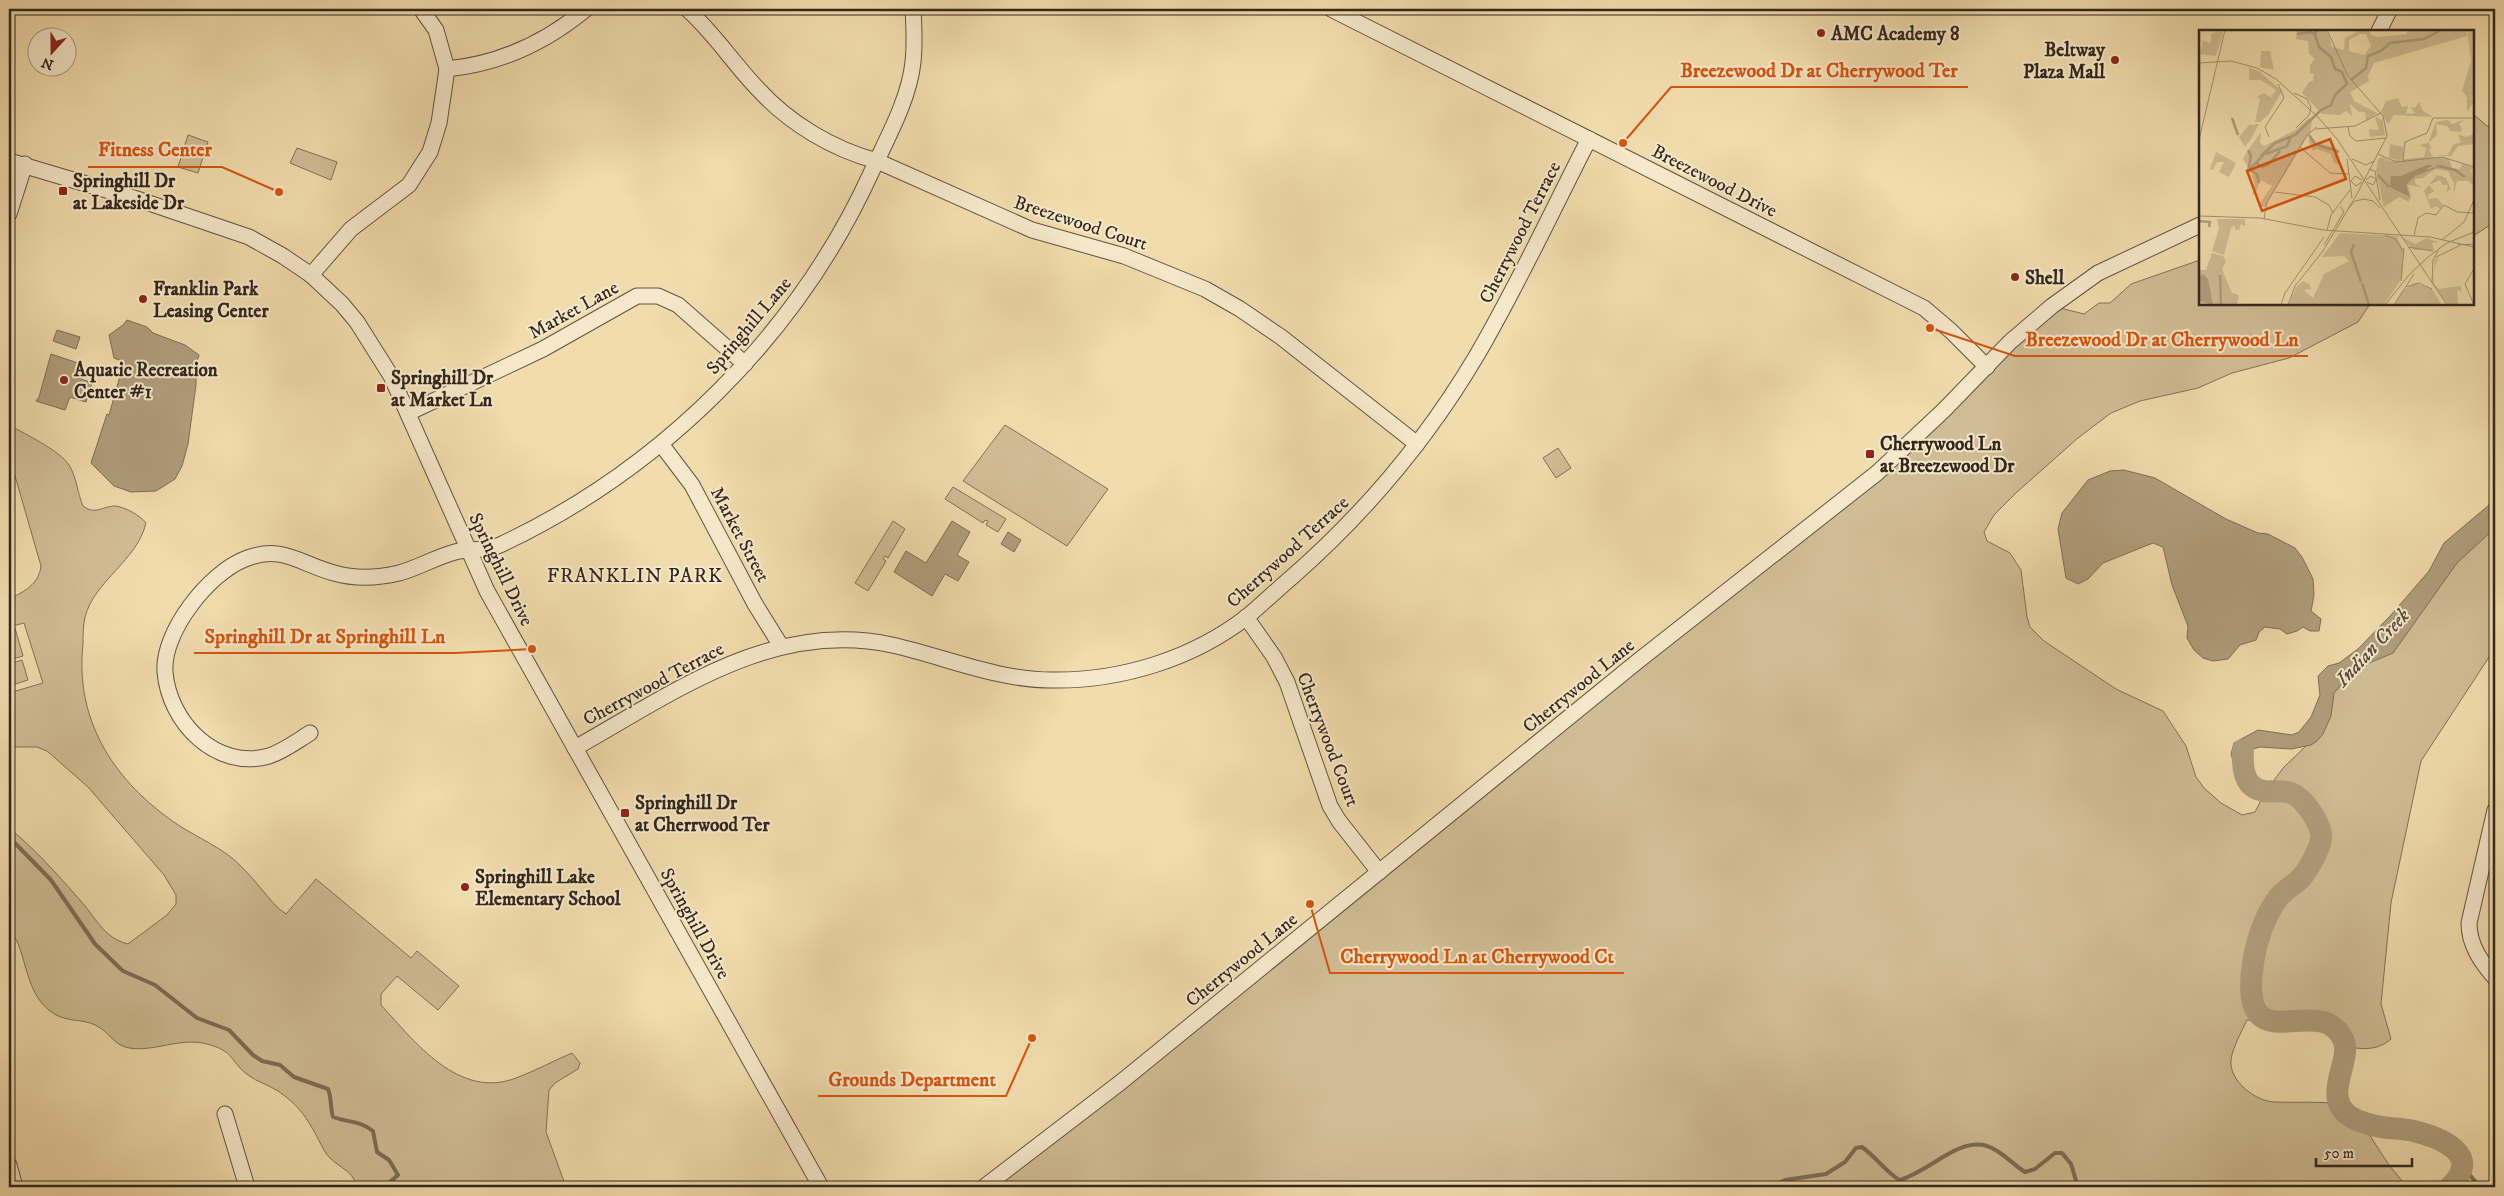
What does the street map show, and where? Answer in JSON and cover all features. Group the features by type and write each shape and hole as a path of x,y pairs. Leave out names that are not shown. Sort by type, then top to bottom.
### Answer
{"street":[{"path":"311,275 341,238 397,196 419,172 436,137 447,69 436,30 421,9"},
{"path":"447,69 474,66 509,56 547,37 586,9"},
{"name":"Breezewood Court","path":"687,9 716,38 758,90 809,131 856,156 877,161 1032,230 1124,256 1205,289 1240,309 1281,337 1417,444"},
{"name":"Springhill Lane","path":"310,733 271,755 245,758 212,748 199,740 186,727 170,696 165,660 174,631 204,590 232,565 257,555 282,554 295,556 336,574 363,577 386,576 404,572 453,552 491,548 547,520 606,485 661,444 745,364 792,307 825,259 848,220 877,161 911,76 914,43 913,9"},
{"name":"Breezewood Drive","path":"1331,9 1924,308 1951,330 1987,367"},
{"path":"2380,30 2390,9"},
{"name":"Cherrywood Terrace","path":"575,748 708,673 761,651 781,646 825,640 877,642 1010,677 1082,680 1111,677 1174,658 1211,639 1246,617 1357,516 1417,444 1477,355 1589,139"},
{"path":"9,214 15,161"},
{"name":"Springhill Drive","path":"15,161 236,232 271,249 311,275 342,304 369,338 386,366 487,590 821,1187"},
{"name":"Cherrywood Lane","path":"984,1187 1121,1082 1638,662 1877,473 2025,328 2098,273 2199,225"},
{"name":"Market Lane","path":"408,413 544,349 637,296 658,296 678,305 745,364"},
{"name":"Market Street","path":"661,444 692,485 756,604 781,646"},
{"name":"Cherrywood Court","path":"1246,617 1274,657 1287,682 1330,806 1338,821 1379,872"},
{"path":"2495,810 2469,923 2469,934 2483,963 2495,978"},
{"path":"224,1114 247,1187"},
{"path":"9,1165 15,1187"}],"shaded area":[{"path":"2474,115 2487,126 2495,128 2495,222 2474,235"},
{"path":"188,135 208,142 198,173 178,167"},
{"path":"297,148 337,162 331,180 290,163"},
{"path":"2199,260 2199,305 2369,305 2358,322 2289,358 2232,373 2198,388 2140,401 2111,413 2078,438 2017,492 1994,515 1984,532 1987,541 2010,553 2021,570 2030,627 2044,641 2116,689 2163,711 2186,746 2196,777 2204,788 2221,803 2242,815 2255,812 2265,792 2284,767 2307,745 2336,681 2495,511 2495,575 2492,584 2492,598 2495,612 2495,648 2421,761 2391,903 2381,1004 2391,1039 2381,1046 2364,1049 2346,1047 2341,1036 2328,1024 2312,1021 2269,1023 2247,1020 2235,1045 2231,1060 2231,1068 2239,1082 2259,1098 2274,1102 2340,1104 2348,1114 2361,1122 2389,1165 2407,1187 984,1187 1877,473 2052,306 2084,314 2099,303 2110,303 2131,284"},
{"path":"9,425 41,443 64,459 74,475 79,496 83,506 87,509 95,510 118,506 132,512 146,523 134,549 97,592 90,604 84,624 82,671 85,697 101,744 115,765 131,785 171,820 232,858 278,908 286,914 316,879 411,958 417,951 459,986 438,1010 397,976 381,994 381,1005 408,1035 440,1064 457,1074 476,1081 495,1083 516,1078 572,1053 580,1063 578,1069 555,1083 549,1090 546,1132 566,1187 357,1187 347,1171 328,1156 306,1118 294,1104 278,1091 248,1075 228,1053 216,1047 197,1042 139,1049 129,1048 119,1044 95,1025 56,1015 47,1009 35,993 18,943 8,923 9,828 54,871 100,926 119,941 128,944 167,915 176,904 176,895 164,875 88,787 47,751 37,747 16,747 9,751 9,693 43,683 24,623 9,627 9,599 34,583 41,566 9,455"},
{"path":"1005,425 1108,489 1067,546 963,481"},
{"path":"1558,448 1571,468 1556,478 1543,458"},
{"path":"953,487 1006,519 998,532 986,525 988,521 985,520 983,523 945,499"},
{"path":"893,521 905,529 888,558 885,556 883,559 886,561 868,591 855,583"},
{"path":"15,628 23,656 9,660 9,630"},
{"path":"22,660 28,680 9,686 9,664"}],"water":[{"path":"127,320 147,327 153,333 185,345 199,355 196,364 196,385 188,444 182,466 175,479 156,491 131,492 114,486 91,463 107,414 109,415 124,362 114,358 109,335"},
{"path":"57,330 80,337 76,349 53,341"},
{"name":"Aquatic Recreation Center #1","path":"51,354 81,364 76,377 92,383 86,402 70,397 65,410 36,401 39,397"},
{"path":"2124,470 2155,478 2226,519 2258,533 2268,534 2295,548 2302,557 2313,579 2314,595 2311,611 2321,619 2319,631 2310,631 2303,627 2287,634 2280,629 2265,627 2259,632 2256,640 2240,645 2228,659 2213,661 2203,658 2194,650 2187,638 2188,626 2172,585 2163,547 2153,543 2103,563 2088,579 2078,584 2066,578 2058,529 2062,513 2088,480 2110,471"},
{"path":"2495,500 2495,528 2457,563 2393,653 2369,663 2343,683 2334,693 2331,716 2323,734 2317,741 2311,745 2291,749 2260,747 2250,750 2248,756 2253,776 2240,783 2231,754 2234,743 2258,730 2292,735 2299,732 2311,717 2320,695 2318,676 2328,666 2339,663 2358,649 2391,615 2429,571 2444,543"},
{"path":"952,521 970,532 957,555 969,562 958,581 945,574 932,596 894,572 906,551 926,563"},
{"path":"1008,532 1021,540 1014,552 1001,544"}],"waterway":[{"name":"Indian Creek","path":"2243,750 2245,776 2252,786 2264,791 2285,792 2296,796 2310,810 2321,834 2320,844 2307,869 2301,878 2278,898 2263,926 2254,957 2251,991 2256,1011 2267,1020 2281,1022 2315,1021 2330,1025 2342,1037 2345,1046 2345,1055 2338,1086 2338,1097 2341,1106 2348,1115 2362,1122 2381,1127 2414,1131 2446,1143 2460,1157 2462,1166 2459,1176 2450,1187"},
{"path":"9,837 51,880 95,944 123,971 155,985 197,1018 229,1030 253,1055 262,1061 280,1065 294,1077 328,1089 333,1117 358,1123 373,1131 377,1152 389,1160 398,1175 384,1187"},
{"path":"1771,1187 1785,1180 1826,1174 1845,1162 1856,1148 1862,1147 1899,1180 1910,1176 1954,1151 1976,1145 1992,1148 2025,1172 2035,1169 2055,1153 2062,1153 2071,1164 2078,1187"},
{"path":"2463,1167 2480,1187"}],"place":[{"name":"AMC Academy 8","path":"1821,33"},
{"name":"Beltway Plaza Mall","path":"2115,60"},
{"name":"Breezewood Dr at Cherrywood Ter","path":"1623,143"},
{"name":"Springhill Dr at Lakeside Dr","path":"63,191"},
{"name":"Fitness Center","path":"279,192"},
{"name":"Shell","path":"2015,277"},
{"name":"Franklin Park Leasing Center","path":"143,299"},
{"name":"Breezewood Dr at Cherrywood Ln","path":"1930,328"},
{"name":"Aquatic Recreation Center #1","path":"64,380"},
{"name":"Springhill Dr at Market Ln","path":"381,388"},
{"name":"Cherrywood Ln at Breezewood Dr","path":"1870,454"},
{"name":"Springhill Dr at Springhill Ln","path":"532,649"},
{"name":"Springhill Dr at Cherrwood Ter","path":"625,813"},
{"name":"Springhill Lake Elementary School","path":"465,887"},
{"name":"Cherrywood Ln at Cherrywood Ct","path":"1310,904"},
{"name":"Grounds Department","path":"1032,1038"}],"district":[{"name":"FRANKLIN PARK","path":"635,575"}]}
